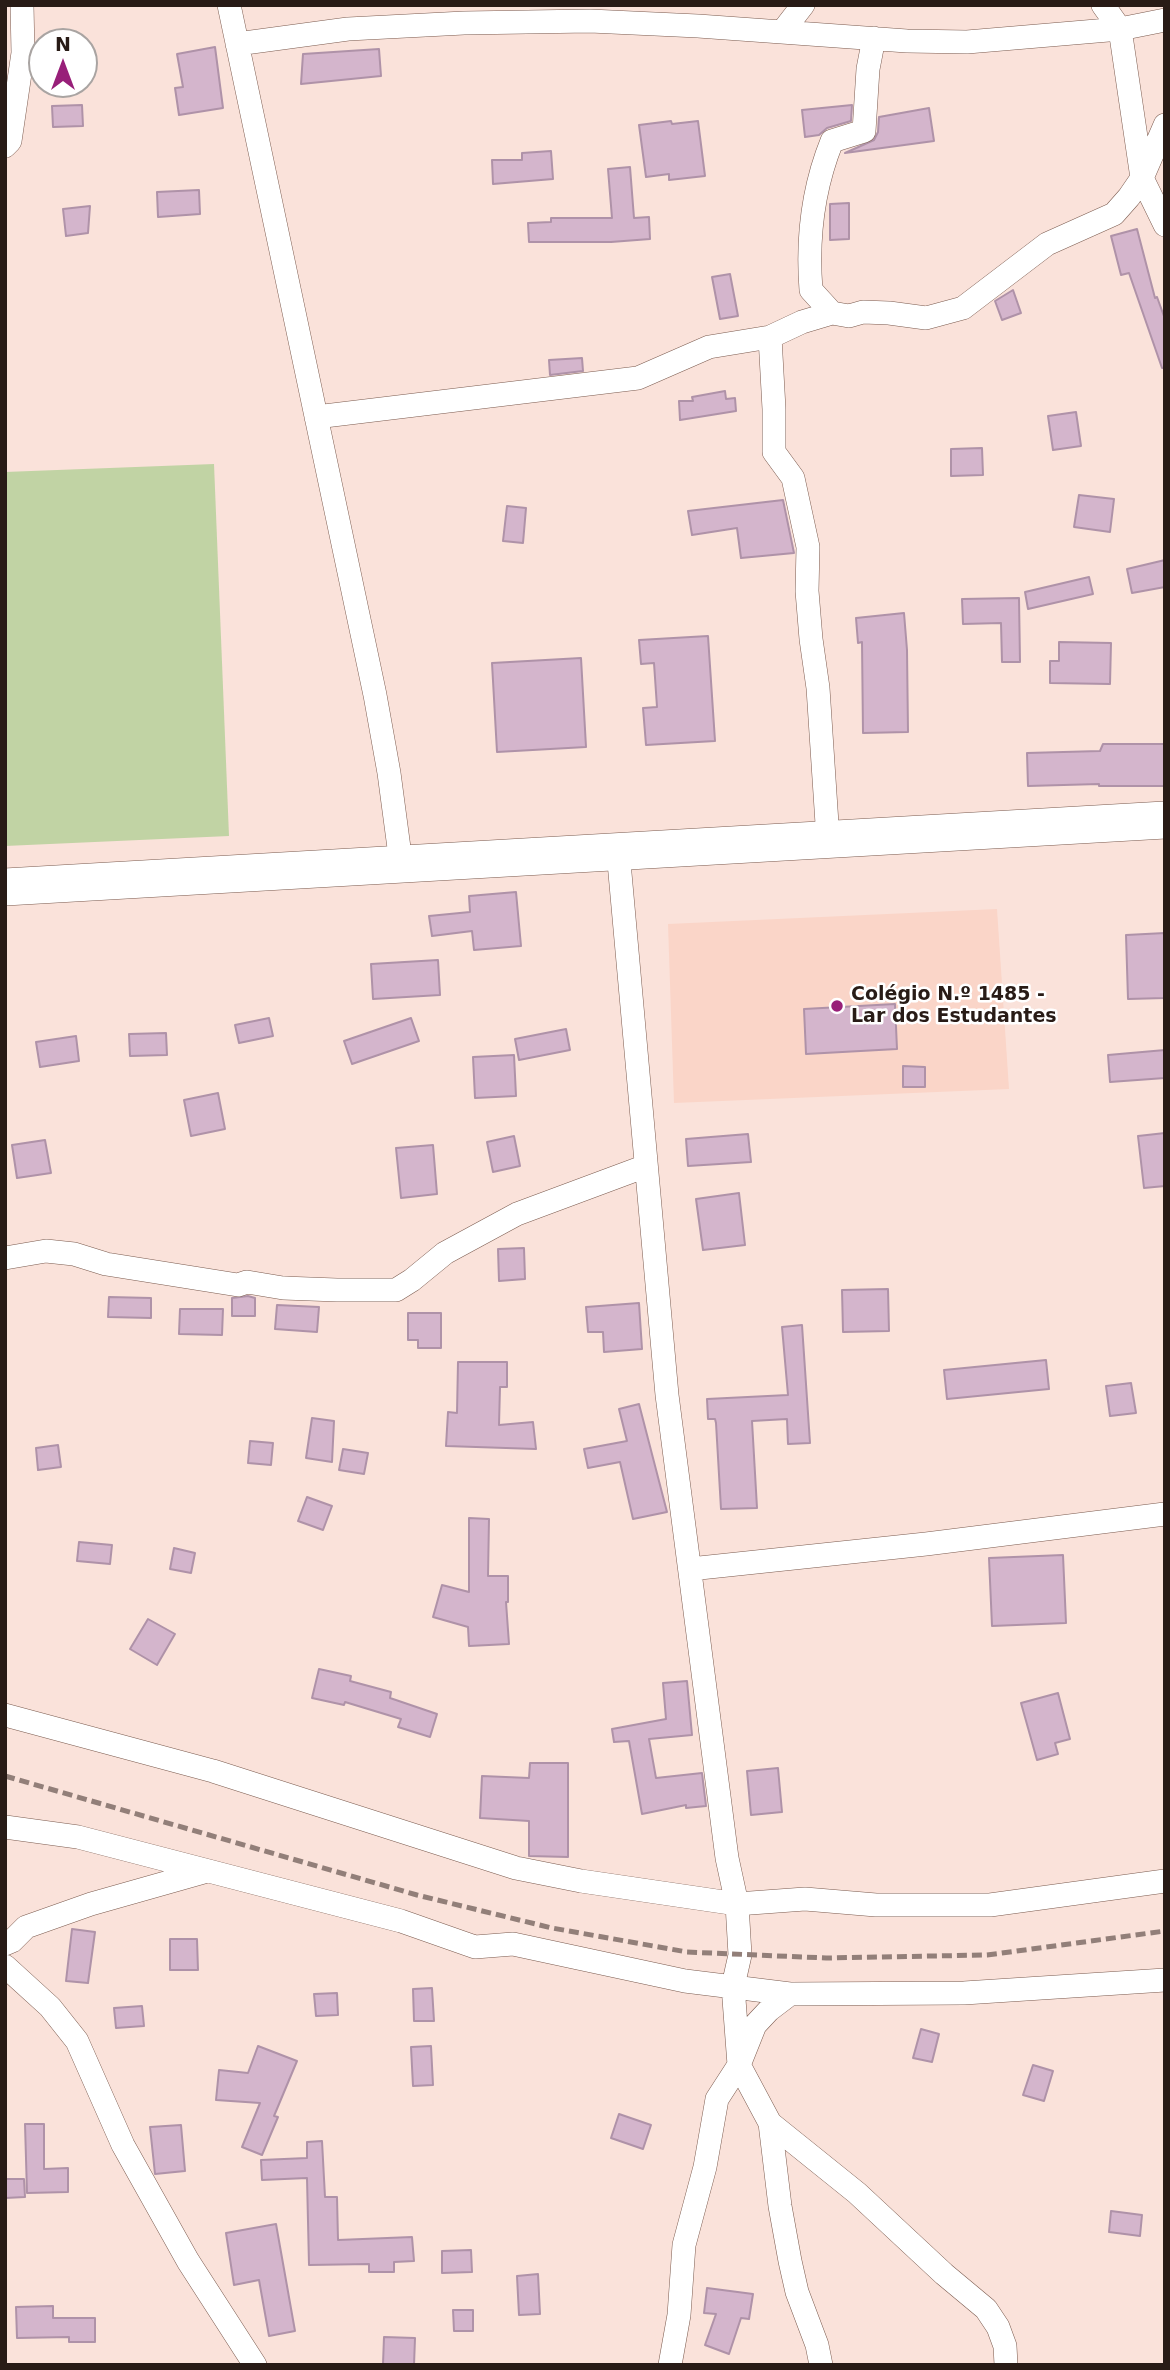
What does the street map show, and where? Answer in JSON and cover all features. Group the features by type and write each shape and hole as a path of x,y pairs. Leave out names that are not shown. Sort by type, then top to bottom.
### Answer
{"main road":[{"path":"5,887 1165,820"}],"street":[{"path":"5,146 10,141 23,53 22,5"},
{"path":"229,5 375,695 401,863"},
{"path":"782,32 803,5"},
{"path":"1103,5 1120,29 1142,178 1165,225"},
{"path":"237,44 348,29 464,23 590,21 907,41 967,42 1120,29 1165,20"},
{"path":"832,313 811,290 808,262 815,199 822,166 832,141 864,131 868,69 874,38"},
{"path":"316,417 638,378 709,347 770,337 802,322 832,313 849,316 863,312 889,313 926,318 963,309 1047,244 1114,214 1142,178 1165,125"},
{"path":"770,337 774,452 793,478 808,547 809,615 818,688 828,839"},
{"path":"618,851 667,1395 727,1858 737,1904 740,1955 733,1986 739,2065 770,2123 790,2261 797,2292 817,2344 821,2365"},
{"path":"5,1258 47,1251 74,1254 106,1264 238,1285 247,1282 283,1288 396,1290 445,1253 517,1214 646,1167"},
{"path":"690,1569 926,1544 1165,1514"},
{"path":"5,1715 213,1771 516,1868 581,1881 737,1904 805,1899 876,1905 990,1905 1165,1881"},
{"path":"5,1827 78,1837 401,1921 475,1947 513,1944 685,1981 790,1994 964,1993 1165,1980"},
{"path":"5,1944 26,1927 91,1905 207,1872"},
{"path":"5,1966 50,2007 77,2041 123,2145 188,2261 255,2365"},
{"path":"670,2365 679,2315 684,2245 705,2167 717,2099 739,2065 755,2025 790,1994"},
{"path":"770,2123 857,2193 986,2309 998,2327 1005,2346 1006,2365"}],"shaded area":[{"name":"Colégio N.º 1485 - Lar dos Estudantes","path":"997,909 1009,1089 674,1103 668,924"}],"green space":[{"path":"214,464 229,836 5,846 5,472"}],"building":[{"path":"215,47 223,108 179,115 175,88 183,87 177,54"},
{"path":"379,49 381,76 301,84 303,54"},
{"path":"82,105 83,126 53,127 52,106"},
{"path":"852,105 851,121 827,128 819,135 805,137 802,110"},
{"path":"929,108 934,141 845,153 874,140 878,132 879,117"},
{"path":"671,121 672,124 698,121 705,176 669,180 669,174 646,177 639,125"},
{"path":"551,151 553,179 493,184 492,160 522,160 522,153"},
{"path":"630,167 634,218 649,217 650,239 529,242 528,223 551,222 551,218 612,218 608,169"},
{"path":"199,190 200,214 158,217 157,192"},
{"path":"849,203 849,239 830,240 830,204"},
{"path":"90,206 88,233 66,236 63,209"},
{"path":"1137,229 1155,298 1157,297 1165,319 1165,368 1162,368 1129,273 1121,275 1111,236"},
{"path":"730,274 738,316 720,319 712,277"},
{"path":"1013,290 1021,313 1002,320 995,301"},
{"path":"582,358 583,371 550,375 549,360"},
{"path":"725,391 726,399 735,398 736,411 680,420 679,401 693,401 692,397"},
{"path":"1076,412 1081,446 1053,450 1048,416"},
{"path":"982,448 983,475 951,476 951,449"},
{"path":"1079,495 1114,499 1110,532 1074,527"},
{"path":"783,500 794,553 741,558 737,528 692,535 688,511"},
{"path":"507,506 526,508 523,543 503,541"},
{"path":"1165,560 1165,587 1132,593 1127,569"},
{"path":"1089,577 1093,594 1028,609 1025,592"},
{"path":"1019,598 1020,662 1002,662 1001,623 963,624 962,599"},
{"path":"904,613 908,732 863,733 862,642 858,643 856,618"},
{"path":"708,636 715,741 646,745 643,708 657,707 654,663 641,664 639,640"},
{"path":"1059,642 1111,643 1110,684 1050,683 1050,661 1059,661"},
{"path":"581,658 586,747 497,752 492,663"},
{"path":"1103,744 1165,744 1165,786 1028,786 1027,753 1100,751"},
{"path":"516,892 521,946 474,950 472,931 432,936 429,916 470,912 469,896"},
{"path":"1165,933 1165,998 1128,999 1126,935"},
{"path":"438,960 440,995 373,999 371,964"},
{"path":"895,1004 897,1049 806,1054 804,1009"},
{"path":"269,1018 273,1036 239,1043 235,1025"},
{"path":"411,1018 419,1041 352,1064 344,1041"},
{"path":"566,1029 570,1050 519,1060 515,1039"},
{"path":"166,1033 167,1055 130,1056 129,1034"},
{"path":"76,1036 79,1061 40,1067 36,1042"},
{"path":"1165,1050 1165,1078 1110,1082 1108,1055"},
{"path":"514,1055 516,1096 475,1098 473,1057"},
{"path":"903,1066 925,1067 925,1087 903,1087"},
{"path":"218,1093 225,1129 191,1136 184,1100"},
{"path":"1165,1133 1165,1186 1144,1188 1138,1136"},
{"path":"748,1134 751,1162 688,1166 686,1139"},
{"path":"514,1136 520,1166 493,1172 487,1142"},
{"path":"45,1140 51,1173 17,1178 12,1145"},
{"path":"433,1145 437,1194 401,1198 396,1148"},
{"path":"739,1193 745,1245 703,1250 696,1199"},
{"path":"524,1248 525,1279 499,1281 498,1249"},
{"path":"888,1289 889,1331 843,1332 842,1290"},
{"path":"109,1297 151,1298 151,1318 108,1317"},
{"path":"232,1298 255,1298 255,1316 232,1316"},
{"path":"639,1303 642,1349 604,1352 603,1332 588,1332 586,1307"},
{"path":"277,1305 319,1307 317,1332 275,1329"},
{"path":"180,1309 223,1309 222,1335 179,1334"},
{"path":"408,1313 441,1313 441,1348 418,1348 418,1340 408,1340"},
{"path":"802,1325 810,1443 788,1444 787,1419 752,1421 757,1508 721,1509 716,1423 715,1419 708,1419 707,1399 788,1395 782,1327"},
{"path":"1046,1360 1049,1389 947,1399 944,1370"},
{"path":"458,1362 507,1362 507,1387 500,1387 499,1425 533,1422 536,1449 446,1446 448,1412 457,1413"},
{"path":"1131,1383 1136,1413 1110,1416 1106,1386"},
{"path":"639,1404 667,1512 633,1519 620,1462 588,1468 584,1449 627,1441 619,1409"},
{"path":"312,1418 334,1421 332,1462 306,1458"},
{"path":"250,1441 273,1443 271,1465 248,1463"},
{"path":"58,1445 61,1467 38,1470 36,1448"},
{"path":"343,1449 368,1453 364,1474 339,1470"},
{"path":"307,1497 332,1506 323,1530 298,1521"},
{"path":"469,1518 489,1519 488,1576 508,1576 506,1602 509,1644 469,1646 468,1627 433,1617 442,1585 469,1592"},
{"path":"79,1542 112,1545 110,1564 77,1561"},
{"path":"174,1548 195,1553 191,1573 170,1569"},
{"path":"1063,1555 1066,1623 992,1626 989,1558"},
{"path":"148,1619 175,1634 157,1665 130,1649"},
{"path":"319,1669 351,1676 350,1681 391,1692 390,1698 437,1714 430,1737 398,1727 401,1719 345,1702 344,1705 312,1698"},
{"path":"687,1681 692,1735 649,1739 656,1778 702,1773 706,1806 686,1808 686,1805 642,1814 629,1741 614,1742 612,1729 666,1719 663,1683"},
{"path":"1058,1693 1070,1739 1055,1743 1058,1754 1037,1760 1021,1703"},
{"path":"530,1763 568,1763 568,1857 529,1856 529,1821 480,1818 482,1776 529,1778"},
{"path":"778,1768 782,1812 751,1815 747,1771"},
{"path":"72,1929 95,1932 88,1983 66,1981"},
{"path":"170,1939 197,1939 198,1970 170,1970"},
{"path":"432,1988 434,2021 414,2021 413,1989"},
{"path":"337,1993 338,2015 316,2016 314,1994"},
{"path":"142,2006 144,2026 116,2028 114,2008"},
{"path":"921,2029 939,2034 932,2062 913,2058"},
{"path":"258,2046 297,2061 274,2116 278,2117 262,2155 242,2147 260,2103 216,2100 219,2070 248,2073"},
{"path":"431,2046 433,2085 413,2086 411,2047"},
{"path":"1033,2065 1053,2071 1044,2101 1023,2095"},
{"path":"619,2114 651,2125 643,2149 611,2138"},
{"path":"25,2124 44,2124 44,2169 68,2168 68,2192 27,2193"},
{"path":"181,2125 185,2171 155,2174 150,2127"},
{"path":"322,2141 325,2197 337,2197 338,2240 412,2237 414,2261 394,2262 394,2272 369,2272 369,2264 309,2265 307,2178 262,2180 261,2160 307,2158 307,2142"},
{"path":"5,2179 24,2179 25,2197 5,2198"},
{"path":"1111,2211 1142,2215 1140,2236 1109,2232"},
{"path":"276,2224 295,2331 269,2336 259,2280 234,2285 226,2233"},
{"path":"471,2250 472,2272 442,2273 442,2251"},
{"path":"538,2274 540,2314 519,2315 517,2276"},
{"path":"707,2288 753,2294 749,2319 741,2318 729,2354 705,2345 716,2314 704,2313"},
{"path":"53,2306 53,2318 95,2318 95,2342 69,2342 69,2337 17,2338 16,2307"},
{"path":"453,2310 473,2310 473,2331 454,2331"},
{"path":"384,2337 415,2338 414,2365 383,2364"}],"railway":[{"path":"5,1776 417,1895 552,1928 687,1952 826,1958 987,1955 1165,1931"}],"place":[{"name":"Colégio N.º 1485 - Lar dos Estudantes","path":"837,1006"}]}
